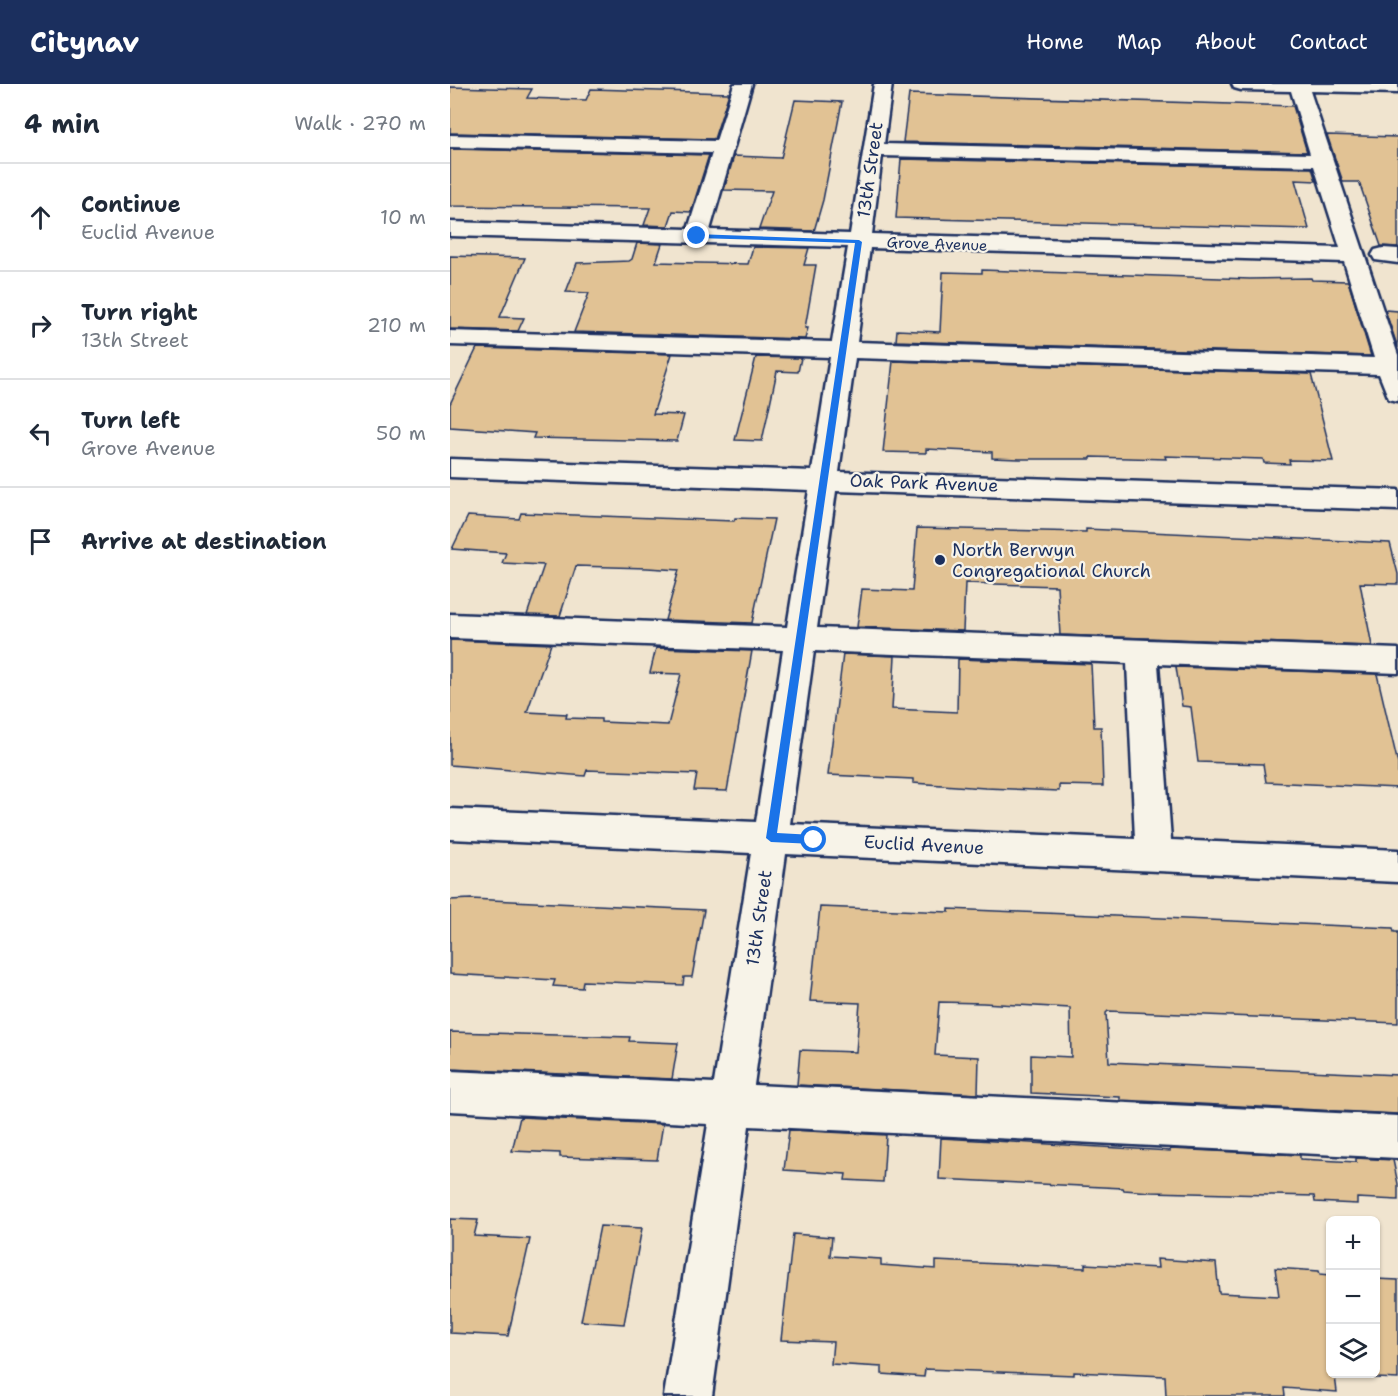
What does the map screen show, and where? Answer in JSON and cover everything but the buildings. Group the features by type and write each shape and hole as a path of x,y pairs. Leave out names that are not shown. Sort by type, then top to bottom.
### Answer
{"street":[{"path":"697,236 743,84"},
{"name":"13th Street","path":"688,1396 883,84"},
{"path":"1241,84 1398,87"},
{"path":"1298,85 1398,393"},
{"path":"450,141 724,147"},
{"path":"873,150 1322,160"},
{"name":"Grove Avenue","path":"450,229 1352,255"},
{"path":"450,338 1389,366"},
{"name":"Oak Park Avenue","path":"450,468 1398,500"},
{"path":"450,626 1398,661"},
{"path":"1142,652 1154,856"},
{"name":"Euclid Avenue","path":"450,824 1398,866"},
{"path":"450,1091 1398,1137"}],"place":[{"name":"North Berwyn Congregational Church","path":"940,560"}],"route":[{"path":"697,236 859,242 771,838 814,840"}]}
